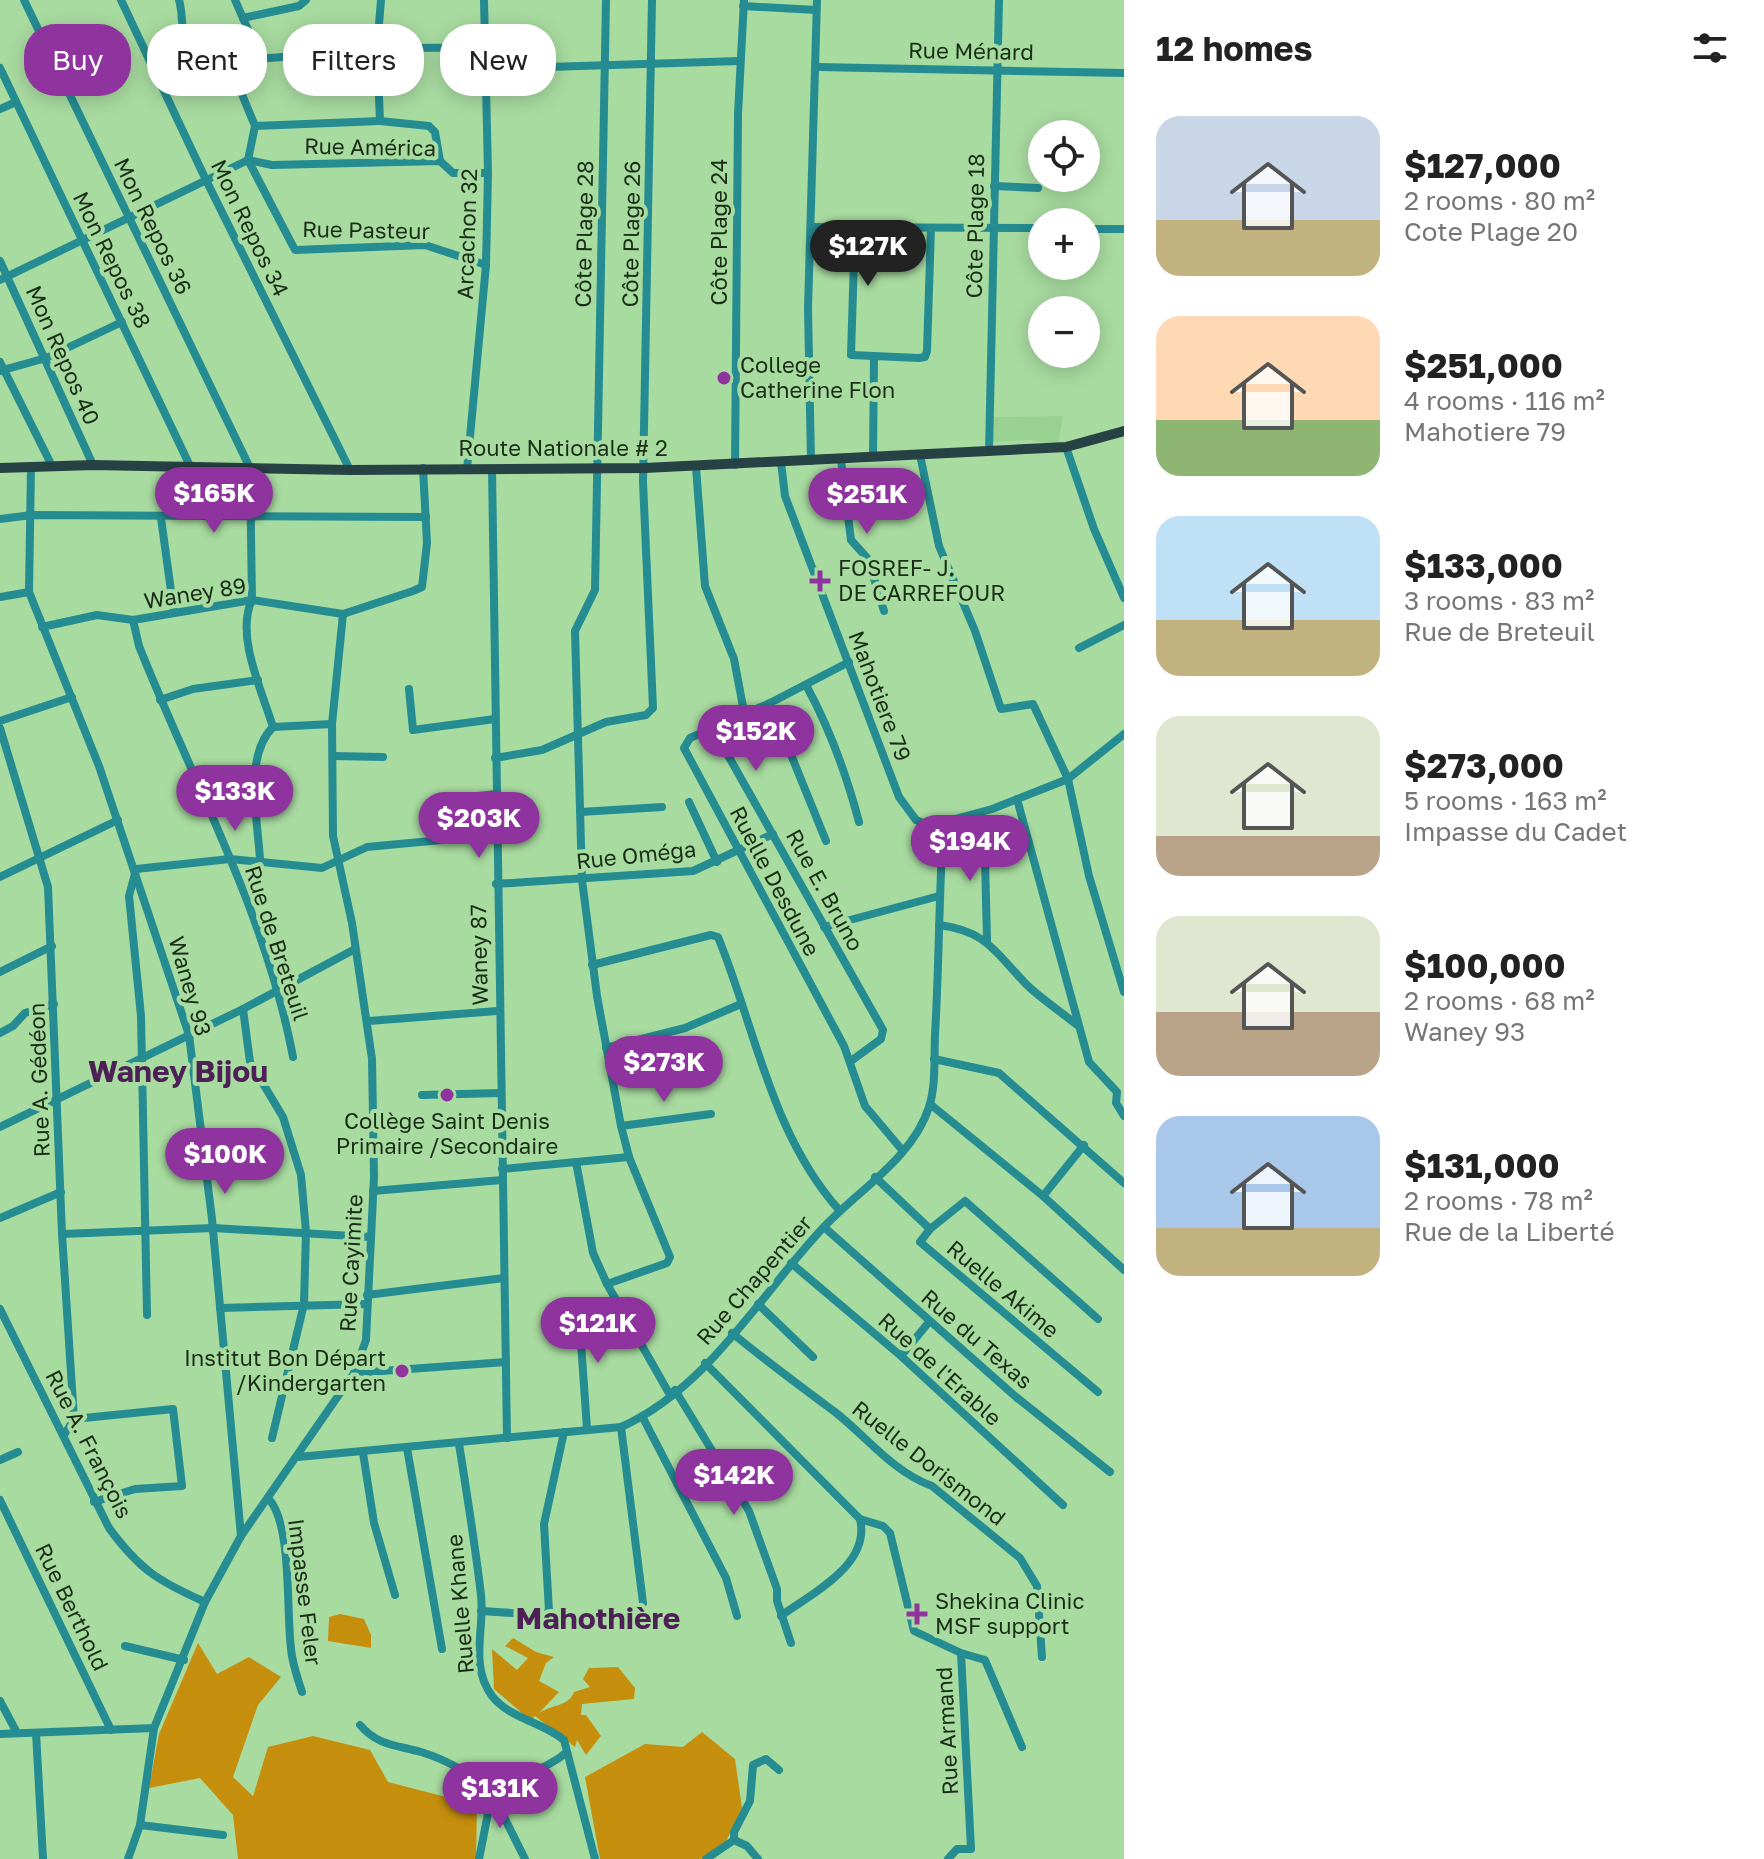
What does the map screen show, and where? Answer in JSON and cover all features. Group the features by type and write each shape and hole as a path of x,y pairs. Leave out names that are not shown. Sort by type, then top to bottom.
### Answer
{"main road":[{"name":"Route Nationale # 2","path":"0,468 93,465 350,470 696,467 1066,447 1124,431"}],"street":[{"name":"Mon Repos 36","path":"24,0 250,468"},
{"name":"Mon Repos 34","path":"121,0 206,180 350,470"},
{"path":"179,0 183,24"},
{"path":"235,0 246,24"},
{"path":"243,18 299,6 306,0"},
{"path":"379,24 381,0"},
{"name":"Arcachon 32","path":"484,0 484,24"},
{"name":"Côte Plage 28","path":"606,0 594,596 578,619 575,631 582,880 592,965 621,1126 629,1157 669,1260 607,1284"},
{"name":"Côte Plage 26","path":"579,735 615,720 639,717 653,708 653,650 645,558 652,0"},
{"name":"Côte Plage 18","path":"989,452 999,0"},
{"path":"743,3 817,5 811,227 811,461"},
{"name":"Côte Plage 24","path":"735,465 743,3"},
{"path":"556,66 740,61"},
{"name":"Rue Ménard","path":"817,67 999,68 1124,73"},
{"name":"Mon Repos 38","path":"0,68 191,468"},
{"path":"4,279 248,160 255,126 243,96"},
{"path":"379,96 380,121"},
{"name":"Arcachon 32","path":"467,469 486,265 487,96"},
{"path":"0,109 16,102"},
{"path":"255,126 380,121 429,126 435,132 440,161"},
{"name":"Rue América","path":"248,160 272,165 440,161 453,173 488,173"},
{"name":"Rue Pasteur","path":"248,160 295,250 425,245 486,265"},
{"path":"994,186 1028,188"},
{"path":"811,227 1028,228"},
{"path":"855,227 850,352 853,357 874,358 922,358 926,354 931,228"},
{"path":"1100,229 1124,229"},
{"name":"Mon Repos 40","path":"0,261 4,279 46,358 93,465"},
{"path":"52,466 1,367 46,358 122,322"},
{"path":"873,457 874,358"},
{"path":"1066,447 1094,529 1124,598"},
{"path":"920,455 939,546 975,631 1001,709 1033,704 1068,779 1089,876 1124,992"},
{"path":"841,460 851,540 858,552 868,559 884,611"},
{"name":"Mahotiere 79","path":"781,462 785,496 906,810 925,826 943,829 968,842 985,860 987,940"},
{"name":"Waney 93","path":"31,466 29,592 136,869 189,1035 213,1228 241,1536"},
{"path":"696,467 705,586 734,659 744,712"},
{"path":"250,468 252,600 246,612 258,680 273,727"},
{"name":"Waney 89","path":"42,627 97,615 133,620 252,600 343,614 422,587 427,564 423,468"},
{"name":"Waney 87","path":"492,470 497,1011 507,1438"},
{"path":"0,519 32,515 251,519 426,517"},
{"path":"161,518 174,613"},
{"path":"0,597 29,592"},
{"name":"Rue Cayimite","path":"128,1859 140,1825 154,1728 205,1602 241,1536 354,1373 366,1340 373,1191 369,1021 333,836 332,724 343,614"},
{"name":"Rue de Breteuil","path":"133,620 160,700 230,859 278,990 293,1057"},
{"path":"1079,648 1124,625"},
{"name":"Ruelle Desdune","path":"849,662 770,703 690,738 684,748 851,1061 865,1106 903,1151"},
{"path":"160,700 193,689 258,680"},
{"path":"806,685 827,723 845,769 859,822"},
{"path":"409,689 413,730 495,719"},
{"path":"0,721 72,697"},
{"path":"770,703 826,841"},
{"path":"260,860 256,767 261,738 273,727 332,724"},
{"name":"Rue E. Bruno","path":"712,727 883,1030 881,1039 851,1061"},
{"name":"Rue A. Gédéon","path":"0,728 42,858 52,946 62,1234 74,1419"},
{"path":"495,758 542,750 579,735"},
{"path":"943,829 955,819 1068,779 1124,736"},
{"path":"333,756 383,757"},
{"path":"433,801 496,794"},
{"path":"1017,799 1089,1062 1120,1089 1116,1103 1124,1116"},
{"path":"689,802 717,862"},
{"path":"580,812 662,807"},
{"path":"0,862 2,876 118,820"},
{"name":"Rue Chapentier","path":"298,1457 621,1427 673,1393 705,1363 824,1227 903,1151 923,1123 930,1104 934,1059 943,829"},
{"name":"Rue Oméga","path":"496,884 693,871 773,834"},
{"path":"147,1315 141,1016 129,896 136,869 230,859 322,868 367,847 495,835"},
{"path":"824,927 939,896"},
{"path":"939,925 963,928 987,940 1028,986 1077,1026"},
{"path":"592,965 715,935 737,985 783,1119 813,1180 840,1211"},
{"path":"0,972 52,946"},
{"path":"0,1127 243,1009 355,949"},
{"path":"0,1033 13,1026 25,1013 54,1004"},
{"path":"606,1048 685,1028 741,1004"},
{"path":"243,1009 250,1062 283,1117 301,1175 306,1232 304,1304 272,1438"},
{"path":"369,1021 497,1011"},
{"path":"934,1059 999,1073 1124,1183"},
{"path":"422,1095 500,1093"},
{"path":"930,1104 1043,1196 1124,1270"},
{"path":"621,1126 711,1114"},
{"path":"500,1123 540,1122"},
{"path":"1043,1196 1084,1145"},
{"path":"502,1169 629,1157"},
{"path":"576,1162 593,1253 607,1284 749,1511 777,1589 781,1616 791,1643"},
{"name":"Ruelle Akime","path":"875,1177 930,1229 920,1242 1098,1392"},
{"path":"373,1191 502,1180"},
{"path":"0,1218 61,1192"},
{"path":"930,1229 965,1201 1098,1319"},
{"name":"Rue du Texas","path":"824,1227 929,1322 1110,1472"},
{"path":"62,1234 213,1228 370,1237"},
{"name":"Rue de l'Erable","path":"791,1263 901,1356 1063,1505"},
{"path":"220,1308 367,1299 504,1278"},
{"path":"758,1304 813,1357"},
{"name":"Rue A. François","path":"0,1309 94,1502 131,1557 159,1582 205,1602"},
{"path":"587,1429 580,1328 625,1311"},
{"path":"901,1356 929,1322"},
{"name":"Ruelle Dorismond","path":"732,1333 775,1370 836,1413 874,1449 919,1481 932,1486 1020,1558 1037,1586 1042,1657"},
{"path":"354,1373 506,1362"},
{"name":"Rue Armand","path":"705,1363 860,1519 883,1526 890,1533 914,1631 961,1653 974,1859"},
{"path":"64,1435 74,1419 173,1409 182,1486 135,1489 94,1502"},
{"path":"642,1416 726,1578 737,1616"},
{"path":"621,1427 643,1603"},
{"path":"481,1611 543,1615 549,1611 544,1524 564,1432"},
{"name":"Ruelle Khane","path":"459,1444 481,1611 478,1648 490,1693 531,1724 558,1735 564,1740 567,1752"},
{"path":"407,1448 442,1649"},
{"path":"0,1460 18,1452"},
{"path":"363,1453 374,1523 395,1595"},
{"name":"Impasse Feler","path":"268,1498 279,1517 289,1589 291,1655 302,1692"},
{"name":"Rue Berthold","path":"0,1500 111,1730"},
{"path":"781,1616 843,1571 856,1553 863,1532 860,1519"},
{"path":"125,1646 184,1660"},
{"path":"961,1653 985,1660 1022,1747"},
{"path":"0,1701 17,1733"},
{"path":"360,1725 379,1742 441,1760 492,1793 525,1859"},
{"path":"0,1734 154,1728"},
{"path":"36,1733 43,1859"},
{"path":"479,1859 492,1793 520,1775 546,1768 567,1752 595,1859"},
{"path":"706,1859 734,1840 750,1801 753,1765 766,1759 779,1770"},
{"path":"140,1825 223,1835"},
{"path":"734,1840 747,1846 758,1859"},
{"path":"948,1859 957,1849 971,1849"}],"shaded area":[{"path":"1063,416 1058,446 1032,440 993,442 993,417"},
{"path":"340,1614 364,1619 371,1635 371,1648 328,1641 329,1617"},
{"path":"513,1638 536,1652 554,1657 546,1663 539,1681 559,1692 538,1714 568,1701 574,1692 590,1687 583,1679 589,1668 618,1667 635,1688 634,1699 582,1704 581,1715 586,1715 601,1736 586,1755 577,1740 575,1747 535,1716 530,1720 494,1689 492,1649 517,1670 528,1658 505,1646"},
{"path":"198,1643 217,1674 249,1657 281,1677 258,1705 233,1777 253,1796 268,1747 313,1736 370,1750 388,1782 477,1805 476,1859 238,1859 233,1815 200,1778 149,1788 159,1734"},
{"path":"702,1732 735,1759 742,1808 723,1848 700,1859 600,1859 585,1777 645,1744 683,1747"}],"place":[{"name":"College Catherine Flon","path":"724,378"},
{"name":"FOSREF- J. DE CARREFOUR","path":"820,581"},
{"name":"Collège Saint Denis Primaire /Secondaire","path":"447,1095"},
{"name":"Institut Bon Départ /Kindergarten","path":"402,1371"},
{"name":"Shekina Clinic MSF support","path":"917,1614"}],"district":[{"name":"Waney Bijou","path":"178,1072"},
{"name":"Mahothière","path":"598,1619"}]}
